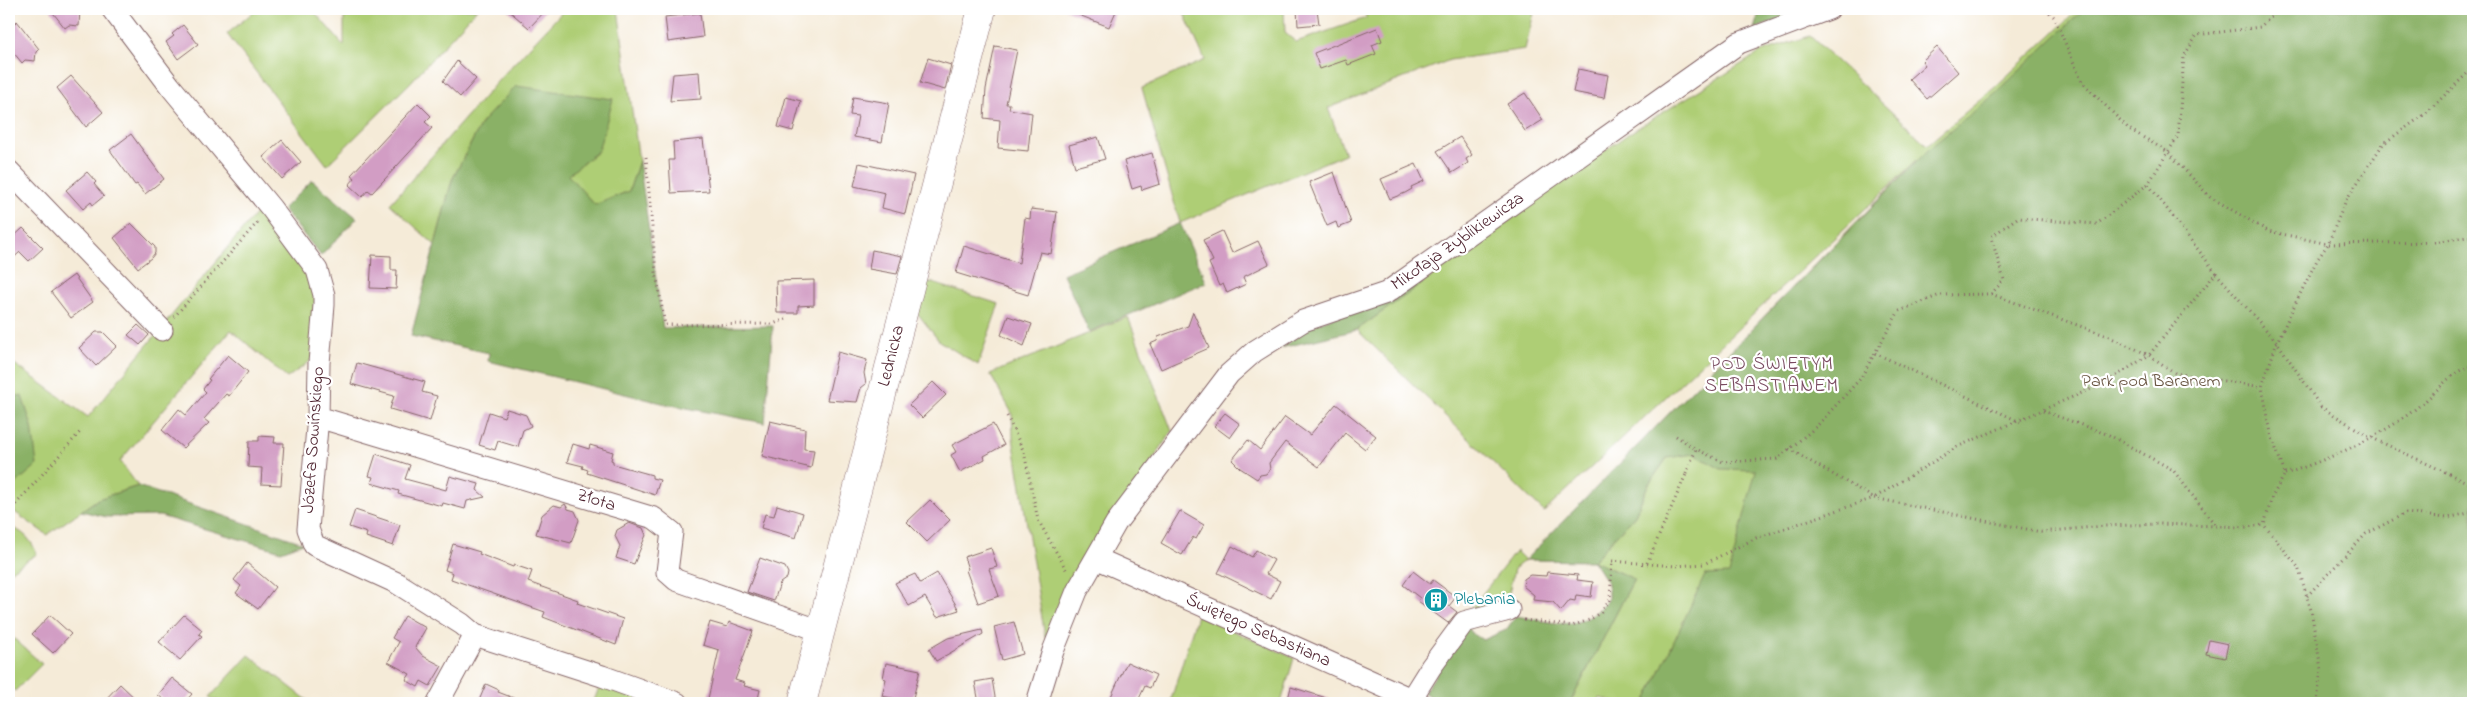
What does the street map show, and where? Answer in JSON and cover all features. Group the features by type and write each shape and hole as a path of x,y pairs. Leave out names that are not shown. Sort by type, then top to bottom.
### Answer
{"main road":[{"name":"Lednicka","path":"802,703 982,9"}],"street":[{"name":"Józefa Sowińskiego","path":"112,9 170,86 271,208 317,270 323,290 318,417 308,529 314,545 397,584 462,624 475,635 602,676 676,703"},
{"name":"Mikołaja Zyblikiewicza","path":"1037,703 1053,651 1077,591 1116,523 1229,374 1255,351 1303,322 1386,293 1739,43 1829,9"},
{"path":"9,171 162,330"},
{"name":"Złota","path":"318,417 654,518 672,532 667,572 676,580 821,632"},
{"name":"Świętego Sebastiana","path":"1096,558 1416,701"},
{"path":"1416,701 1431,666 1464,622 1509,610"},
{"path":"438,703 475,635"}],"path":[{"path":"2046,9 2054,17 2082,82 2129,128 2168,152 2210,197 2268,231 2328,244 2434,242 2473,236"},
{"path":"1991,294 2004,280 1991,237 2018,218 2097,224 2148,184 2178,136 2184,56 2197,36 2260,26 2280,9"},
{"path":"2285,474 2272,438 2262,387 2277,342 2317,260 2328,244 2346,200 2383,144 2425,114 2473,68"},
{"path":"646,157 656,273 665,325 773,324 789,318"},
{"path":"2148,184 2216,273 2277,342 2321,407 2370,437 2473,485"},
{"path":"162,330 271,208"},
{"path":"1509,610 1514,618 1578,625 1601,612 1610,600 1612,561 1676,566 1704,564 1756,538 1874,498 1957,447 2020,422 2107,382 2149,355 2216,273"},
{"path":"1676,436 1696,450 1723,462 1777,459 1816,426 1860,379 1899,311 1940,295 1991,294 2105,335 2149,355 2175,373 2262,387"},
{"path":"1875,353 2020,422"},
{"path":"2264,524 2272,497 2285,474 2326,460 2370,437 2418,407 2458,369 2473,364"},
{"path":"2043,411 2109,435 2173,470 2217,526"},
{"path":"1007,416 1024,452 1038,520 1057,551 1077,591"},
{"path":"9,512 80,432"},
{"path":"1789,449 1874,498 2041,532 2158,524 2246,527 2264,524"},
{"path":"1647,563 1696,450"},
{"path":"2307,596 2366,534 2406,513 2447,518 2473,512"},
{"path":"2264,524 2298,567 2312,610 2321,669 2317,703"}],"green space":[{"path":"257,9 312,9 344,46 344,9 477,9 410,83 327,165 227,34"},
{"path":"565,9 618,9 639,161 629,191 595,205 567,175 598,151 482,122 452,180 435,245 390,204 504,74"},
{"path":"1182,9 1284,9 1285,33 1296,42 1366,18 1365,9 1535,9 1525,49 1450,60 1328,108 1345,154 1180,223 1142,88 1205,60"},
{"path":"1760,9 1812,9 1754,29"},
{"name":"Park pod Baranem","path":"2079,9 2473,9 2473,703 1693,604 1645,703 1616,703 1600,698 1598,703 1570,703 1634,579 1593,561 1635,515 1648,485 1667,458 1660,423 1917,160 1544,512 1357,330 1628,134 1761,52 1810,36 1927,145 1994,88"},
{"name":"Park pod Baranem","path":"2084,9 2473,9 2473,703 1645,703 1705,575 1729,574 1756,470 1721,469 1694,454 1667,458 1648,485 1635,515 1593,561 1525,560 1931,147 1995,94"},
{"path":"516,86 613,99 598,151 568,175 595,205 629,191 639,161 663,328 773,326 765,423 666,404 488,361 489,353 411,336 452,180 482,122"},
{"path":"312,180 357,218 321,256 283,209"},
{"path":"257,212 310,274 316,291 313,359 287,378 231,330 120,461 138,486 98,499 47,535 9,508 9,360 88,417"},
{"path":"1180,223 1206,282 1089,332 1063,274"},
{"path":"923,280 999,304 978,365 939,341 915,310"},
{"path":"1423,283 1357,330 1281,348 1313,325"},
{"path":"1128,317 1172,431 1076,575 1045,637 1013,438 1012,413 990,374"},
{"path":"9,395 22,396 32,426 37,465 13,486 9,479"},
{"path":"138,486 303,543 281,551 160,516 107,517 81,511 98,499"},
{"path":"9,527 14,528 26,537 37,554 9,572"},
{"path":"1516,551 1525,560 1514,569 1508,597 1510,602 1496,598 1486,604 1476,617 1469,611"},
{"path":"1593,561 1634,579 1570,703 1442,703 1424,693 1467,626 1470,632 1483,640 1506,630 1516,616 1555,623 1566,623 1577,622 1597,611 1608,600 1608,584"},
{"path":"1197,615 1294,658 1281,703 1170,703"},
{"path":"9,634 42,664 15,691 9,686"},
{"path":"249,655 311,703 222,703 210,697"},
{"path":"600,685 659,703 593,703"}],"building":[{"path":"50,9 80,9 79,26 69,25 65,28"},
{"path":"507,9 547,9 529,28"},
{"path":"1064,9 1117,9 1109,27"},
{"path":"1297,9 1317,9 1319,24 1298,26"},
{"path":"700,13 703,37 668,42 665,17"},
{"path":"17,21 39,49 36,52 35,61 25,60 22,63 9,47 9,28"},
{"path":"183,25 198,44 178,59 166,42"},
{"path":"1377,28 1382,41 1372,45 1376,54 1348,65 1346,60 1320,69 1314,53"},
{"path":"995,46 1017,50 1006,104 1010,104 1009,109 1032,113 1028,151 998,148 1000,120 984,118 986,89"},
{"path":"1937,47 1958,72 1927,99 1909,79 1925,65 1922,61"},
{"path":"928,58 951,65 945,90 920,83"},
{"path":"457,61 476,79 460,97 443,81"},
{"path":"1578,69 1608,75 1604,98 1573,92"},
{"path":"699,72 701,99 670,101 673,74"},
{"path":"71,76 103,112 86,127 57,88"},
{"path":"1525,93 1543,120 1525,131 1507,104"},
{"path":"786,97 801,101 793,131 778,127"},
{"path":"853,97 889,103 882,142 854,137 858,116 850,115"},
{"path":"418,103 431,116 425,122 432,128 372,193 368,190 362,197 349,185 355,178 351,175"},
{"path":"131,134 164,179 145,194 137,184 135,185 110,150"},
{"path":"1098,137 1105,159 1075,167 1069,145"},
{"path":"1460,137 1472,155 1466,159 1468,163 1452,173 1437,151"},
{"path":"703,139 709,191 671,193 669,160 674,160 673,142"},
{"path":"282,140 301,162 282,179 263,157"},
{"path":"1152,153 1160,184 1142,190 1141,186 1132,189 1124,161"},
{"path":"859,163 914,175 905,214 882,208 885,193 854,186"},
{"path":"1416,164 1424,181 1411,187 1412,189 1405,193 1390,199 1381,179"},
{"path":"87,172 96,182 94,184 104,196 93,205 91,202 83,209 66,190"},
{"path":"1334,172 1351,223 1338,228 1336,222 1327,226 1309,182"},
{"path":"1031,209 1057,212 1051,254 1040,252 1028,295 956,273 964,246 1019,263 1025,218 1030,219"},
{"path":"131,223 155,247 155,253 151,258 138,268 114,238"},
{"path":"23,228 43,248 29,261 20,252 9,262 9,241"},
{"path":"1222,231 1232,253 1258,241 1269,264 1243,277 1246,284 1227,293 1223,284 1219,286 1209,263 1213,261 1203,240"},
{"path":"872,250 902,256 897,274 869,269"},
{"path":"372,255 391,256 391,270 397,270 396,289 370,288"},
{"path":"74,275 93,302 71,318 51,292"},
{"path":"814,280 814,305 798,306 798,313 777,313 776,281"},
{"path":"1193,312 1209,348 1161,369 1150,344 1157,341 1158,337 1188,326"},
{"path":"1008,316 1032,324 1024,346 1001,335"},
{"path":"138,325 149,335 140,345 128,335"},
{"path":"96,332 103,332 117,346 96,366 79,348"},
{"path":"838,352 867,360 864,373 866,384 861,388 857,402 827,400"},
{"path":"228,355 248,372 229,396 226,394 204,419 209,423 183,448 162,430 179,409 186,415 206,392 203,389 210,380 208,379"},
{"path":"357,363 425,382 422,392 437,396 430,421 390,409 394,396 351,384"},
{"path":"933,382 946,395 922,418 909,405"},
{"path":"1336,404 1376,436 1365,449 1345,433 1319,467 1285,442 1269,463 1270,469 1266,474 1260,475 1257,479 1240,468 1232,460 1248,440 1260,450 1285,417 1310,435"},
{"path":"507,409 526,415 531,426 523,430 518,447 498,441 495,450 479,445 489,412 504,417"},
{"path":"1225,413 1240,424 1230,438 1214,426"},
{"path":"770,421 805,429 804,449 814,450 811,468 762,456"},
{"path":"993,424 1004,445 984,456 985,459 960,472 951,455 956,452 952,445"},
{"path":"259,436 275,437 274,443 284,443 281,485 261,484 262,468 248,467 249,441 259,441"},
{"path":"573,444 589,449 590,445 613,452 611,460 613,464 652,475 652,478 660,480 655,495 587,473 588,470 582,468 583,466 567,462"},
{"path":"376,454 410,465 405,479 446,490 450,476 479,484 477,490 485,497 467,501 465,509 443,503 442,506 398,494 399,491 371,483 373,477 369,476"},
{"path":"930,500 950,520 927,542 907,522"},
{"path":"565,504 568,509 575,511 579,520 571,543 536,534 542,515 554,505 561,507"},
{"path":"777,505 803,513 796,538 761,528 765,514 774,516"},
{"path":"355,510 400,525 393,546 366,537 367,533 349,527"},
{"path":"1180,511 1204,525 1196,539 1193,537 1182,555 1161,543"},
{"path":"629,523 643,528 646,535 634,564 616,558 620,546 615,536 617,530"},
{"path":"453,544 480,552 479,554 513,567 514,565 532,571 528,582 578,600 577,603 623,619 616,645 543,617 545,612 451,579 453,573 445,570"},
{"path":"1232,546 1252,557 1256,550 1274,560 1266,574 1280,581 1271,599 1218,573"},
{"path":"991,548 997,567 989,569 999,596 978,603 966,570 968,569 964,557"},
{"path":"760,558 785,567 788,573 787,578 780,583 774,601 747,592"},
{"path":"247,563 275,587 258,609 236,593 241,586 234,580"},
{"name":"Plebania","path":"1413,571 1430,584 1433,580 1456,597 1449,606 1457,612 1448,623 1418,601 1420,598 1403,585"},
{"path":"1547,572 1578,575 1577,580 1593,582 1591,597 1576,595 1575,601 1570,600 1561,611 1553,602 1533,600 1534,595 1523,586 1524,579 1530,575 1546,576"},
{"path":"937,573 959,610 937,617 925,597 909,606 895,583 915,574 920,583"},
{"path":"50,615 71,634 53,653 32,634"},
{"path":"184,615 202,630 199,634 202,636 180,660 159,642"},
{"path":"405,616 426,628 415,647 423,656 442,666 430,686 421,681 418,687 406,680 410,674 388,662 399,642 392,638"},
{"path":"710,622 727,627 729,622 753,631 735,680 745,683 744,686 760,690 757,703 707,703 719,650 703,645"},
{"path":"1014,622 1023,654 1002,660 994,627"},
{"path":"982,630 983,634 936,661 929,649 948,638"},
{"path":"2209,640 2228,644 2225,658 2206,654"},
{"path":"1127,662 1156,675 1150,688 1145,686 1137,703 1108,703"},
{"path":"886,663 920,670 912,702 882,696 886,679 883,678"},
{"path":"172,678 192,694 184,703 168,703 158,695"},
{"path":"992,679 996,703 979,703 975,682"},
{"path":"120,684 140,703 102,703"},
{"path":"486,684 499,690 498,692 526,703 478,703"},
{"path":"1291,687 1333,700 1332,703 1287,703"}],"place":[{"name":"Plebania","path":"1436,600"}],"district":[{"name":"POD ŚWIĘTYM SEBASTIANEM","path":"1772,375"}]}
